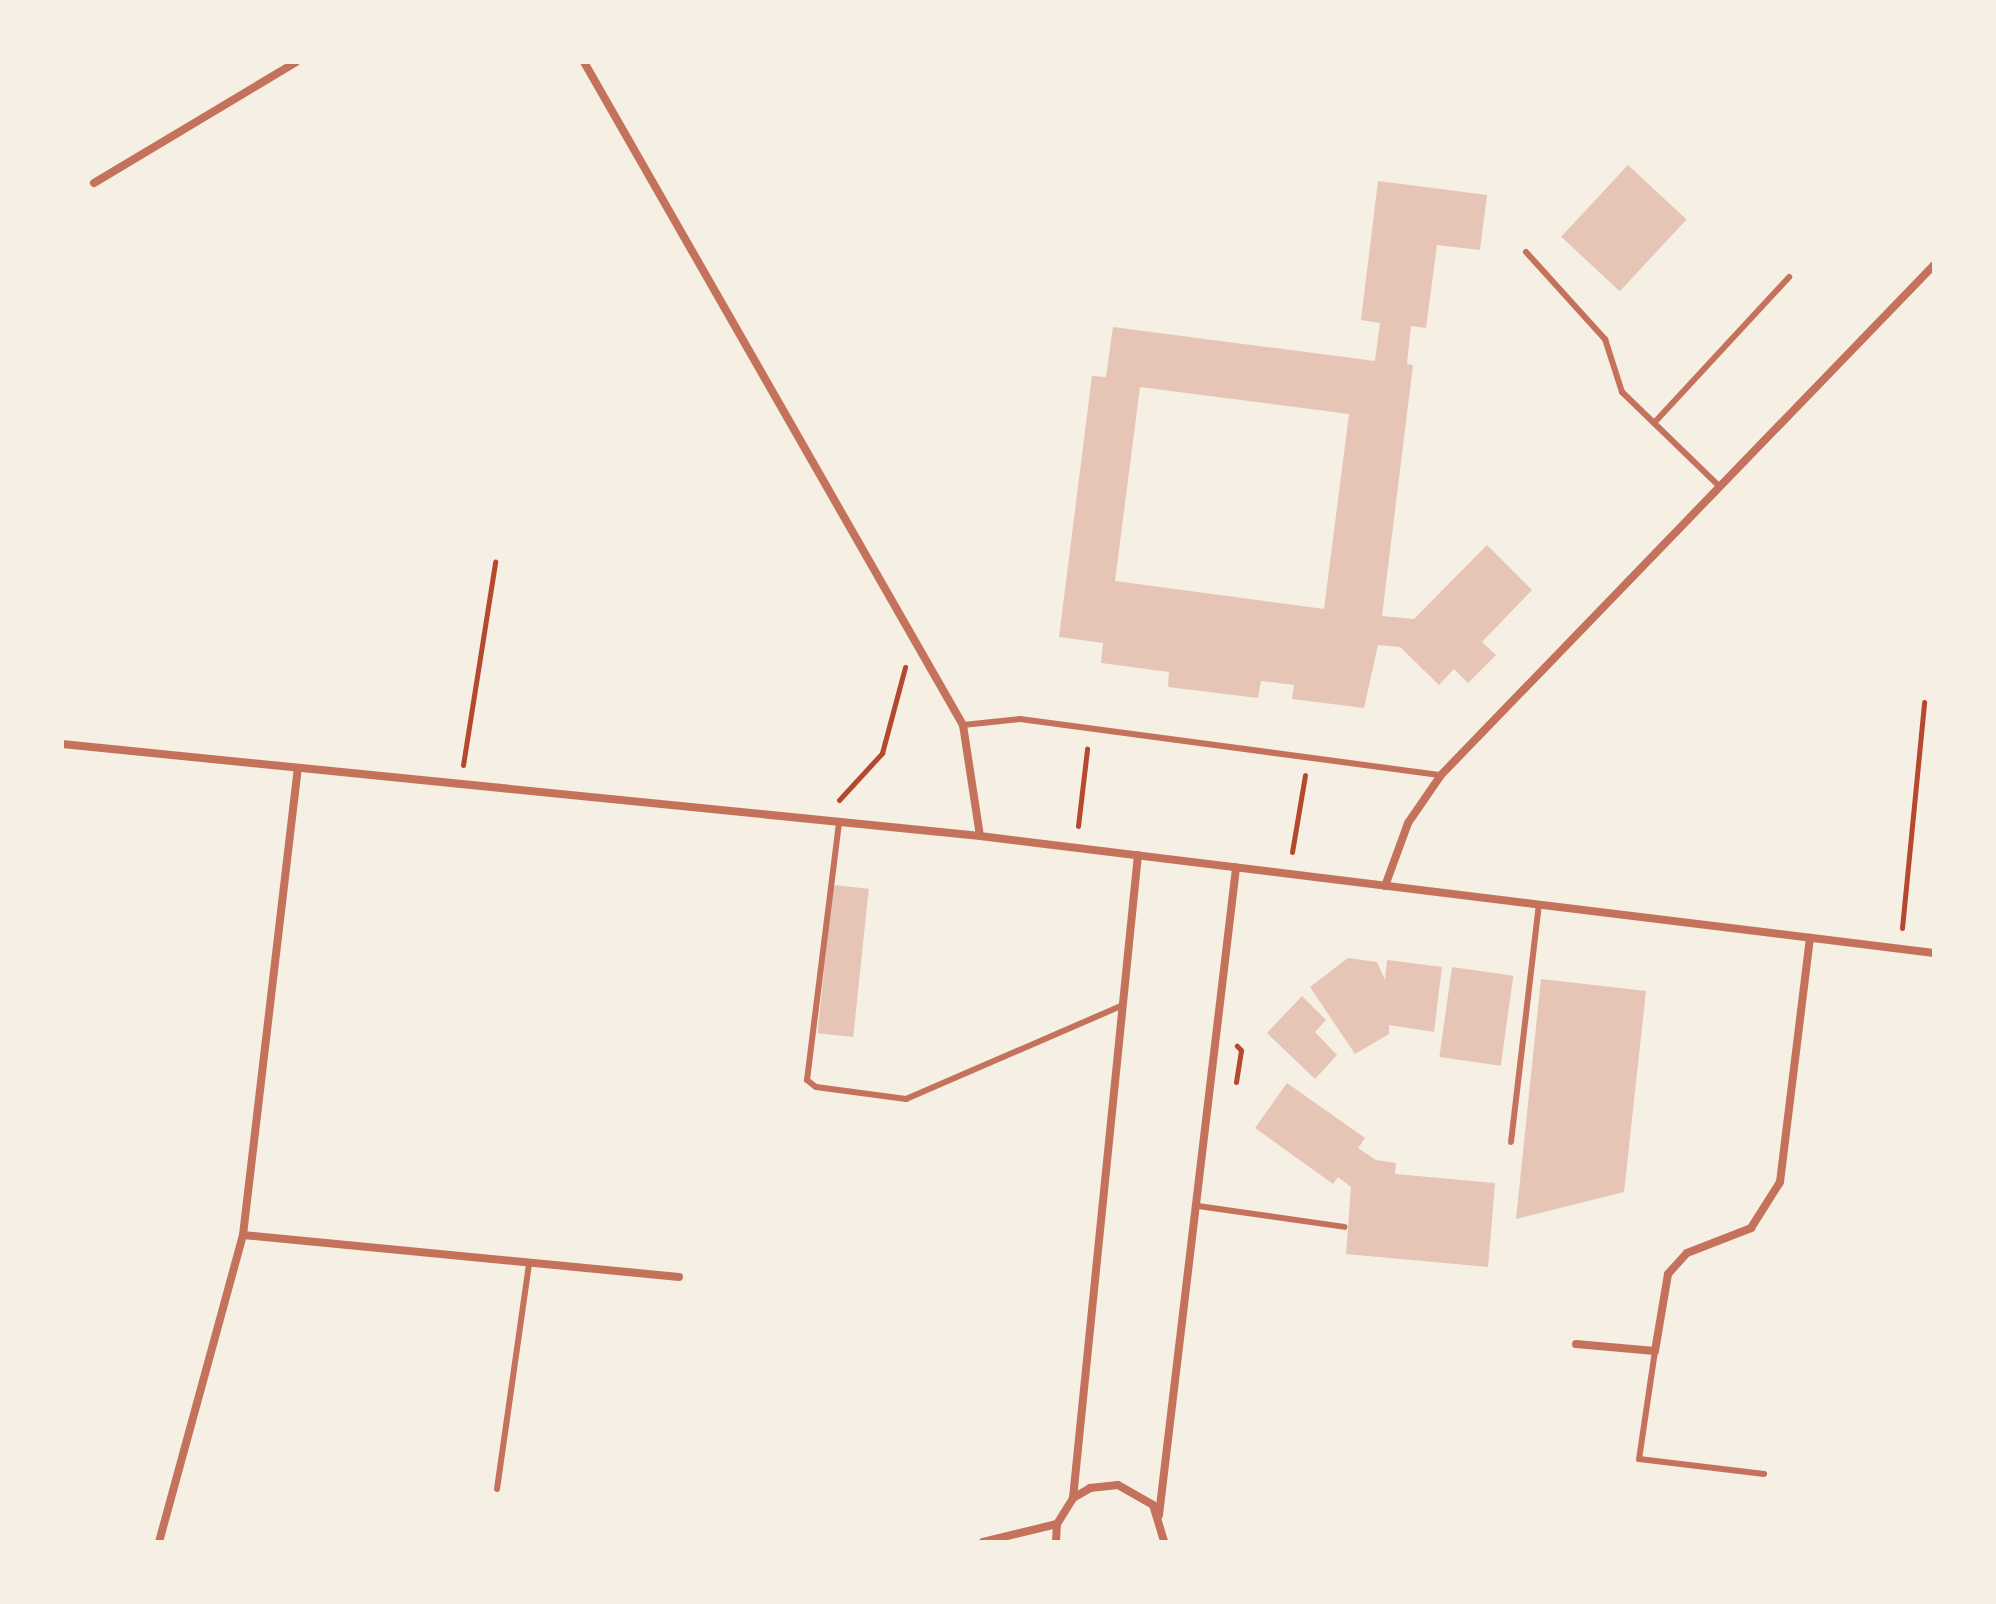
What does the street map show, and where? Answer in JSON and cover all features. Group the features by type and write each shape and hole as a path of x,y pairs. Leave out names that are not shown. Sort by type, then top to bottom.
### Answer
{"street":[{"path":"94,183 296,62"},
{"path":"584,62 963,725 980,836"},
{"path":"1385,886 1408,823 1441,775 1934,265"},
{"path":"62,744 980,836 1934,953"},
{"path":"159,1542 243,1235 298,770"},
{"path":"1056,1542 1057,1524 1073,1498 1138,855"},
{"path":"1176,1542 1164,1539 1159,1515 1236,868"},
{"path":"1576,1344 1655,1351 1668,1274 1687,1253 1751,1228 1780,1182 1810,938"},
{"path":"243,1235 679,1277"},
{"path":"1073,1498 1090,1488 1118,1485 1131,1488 1159,1515"},
{"path":"983,1542 1057,1524"}],"lane":[{"path":"1526,252 1605,339 1622,392 1720,487"},
{"path":"1654,423 1789,277"},
{"path":"963,725 1020,719 1308,754 1441,775"},
{"path":"839,823 807,1080 816,1087 906,1099 1123,1005"},
{"path":"1511,1142 1539,905"},
{"path":"1198,1206 1345,1227"},
{"path":"497,1489 529,1263"},
{"path":"1655,1351 1639,1459 1764,1474"}],"path":[{"path":"460,786 495,562"},
{"path":"812,820 858,785 882,753 899,697 910,633"},
{"path":"1899,949 1924,702"},
{"path":"1075,847 1090,727"},
{"path":"1289,874 1308,754"}],"building":[{"path":"1628,165 1687,220 1620,291 1561,237"},
{"path":"1378,181 1487,195 1480,250 1437,245 1426,328 1411,326 1407,364 1413,365 1382,616 1414,619 1487,545 1532,590 1482,642 1496,655 1468,683 1454,669 1439,685 1400,647 1378,645 1364,708 1292,699 1294,685 1261,681 1258,698 1168,687 1169,672 1101,663 1103,643 1059,637 1092,376 1106,377 1113,327 1375,361 1380,323 1361,320","holes":["1140,387 1349,414 1324,609 1115,581"]},
{"path":"833,885 869,889 853,1037 817,1033"},
{"path":"1348,958 1377,962 1385,980 1387,960 1442,967 1434,1032 1389,1025 1389,1034 1355,1054 1310,987"},
{"path":"1452,967 1513,976 1501,1066 1439,1057"},
{"path":"1541,979 1646,991 1624,1192 1516,1219"},
{"path":"1302,996 1326,1020 1315,1032 1337,1055 1315,1079 1267,1033"},
{"path":"1287,1083 1365,1138 1358,1148 1376,1160 1396,1163 1395,1174 1495,1183 1488,1267 1346,1254 1351,1187 1338,1177 1333,1184 1255,1128"}]}
